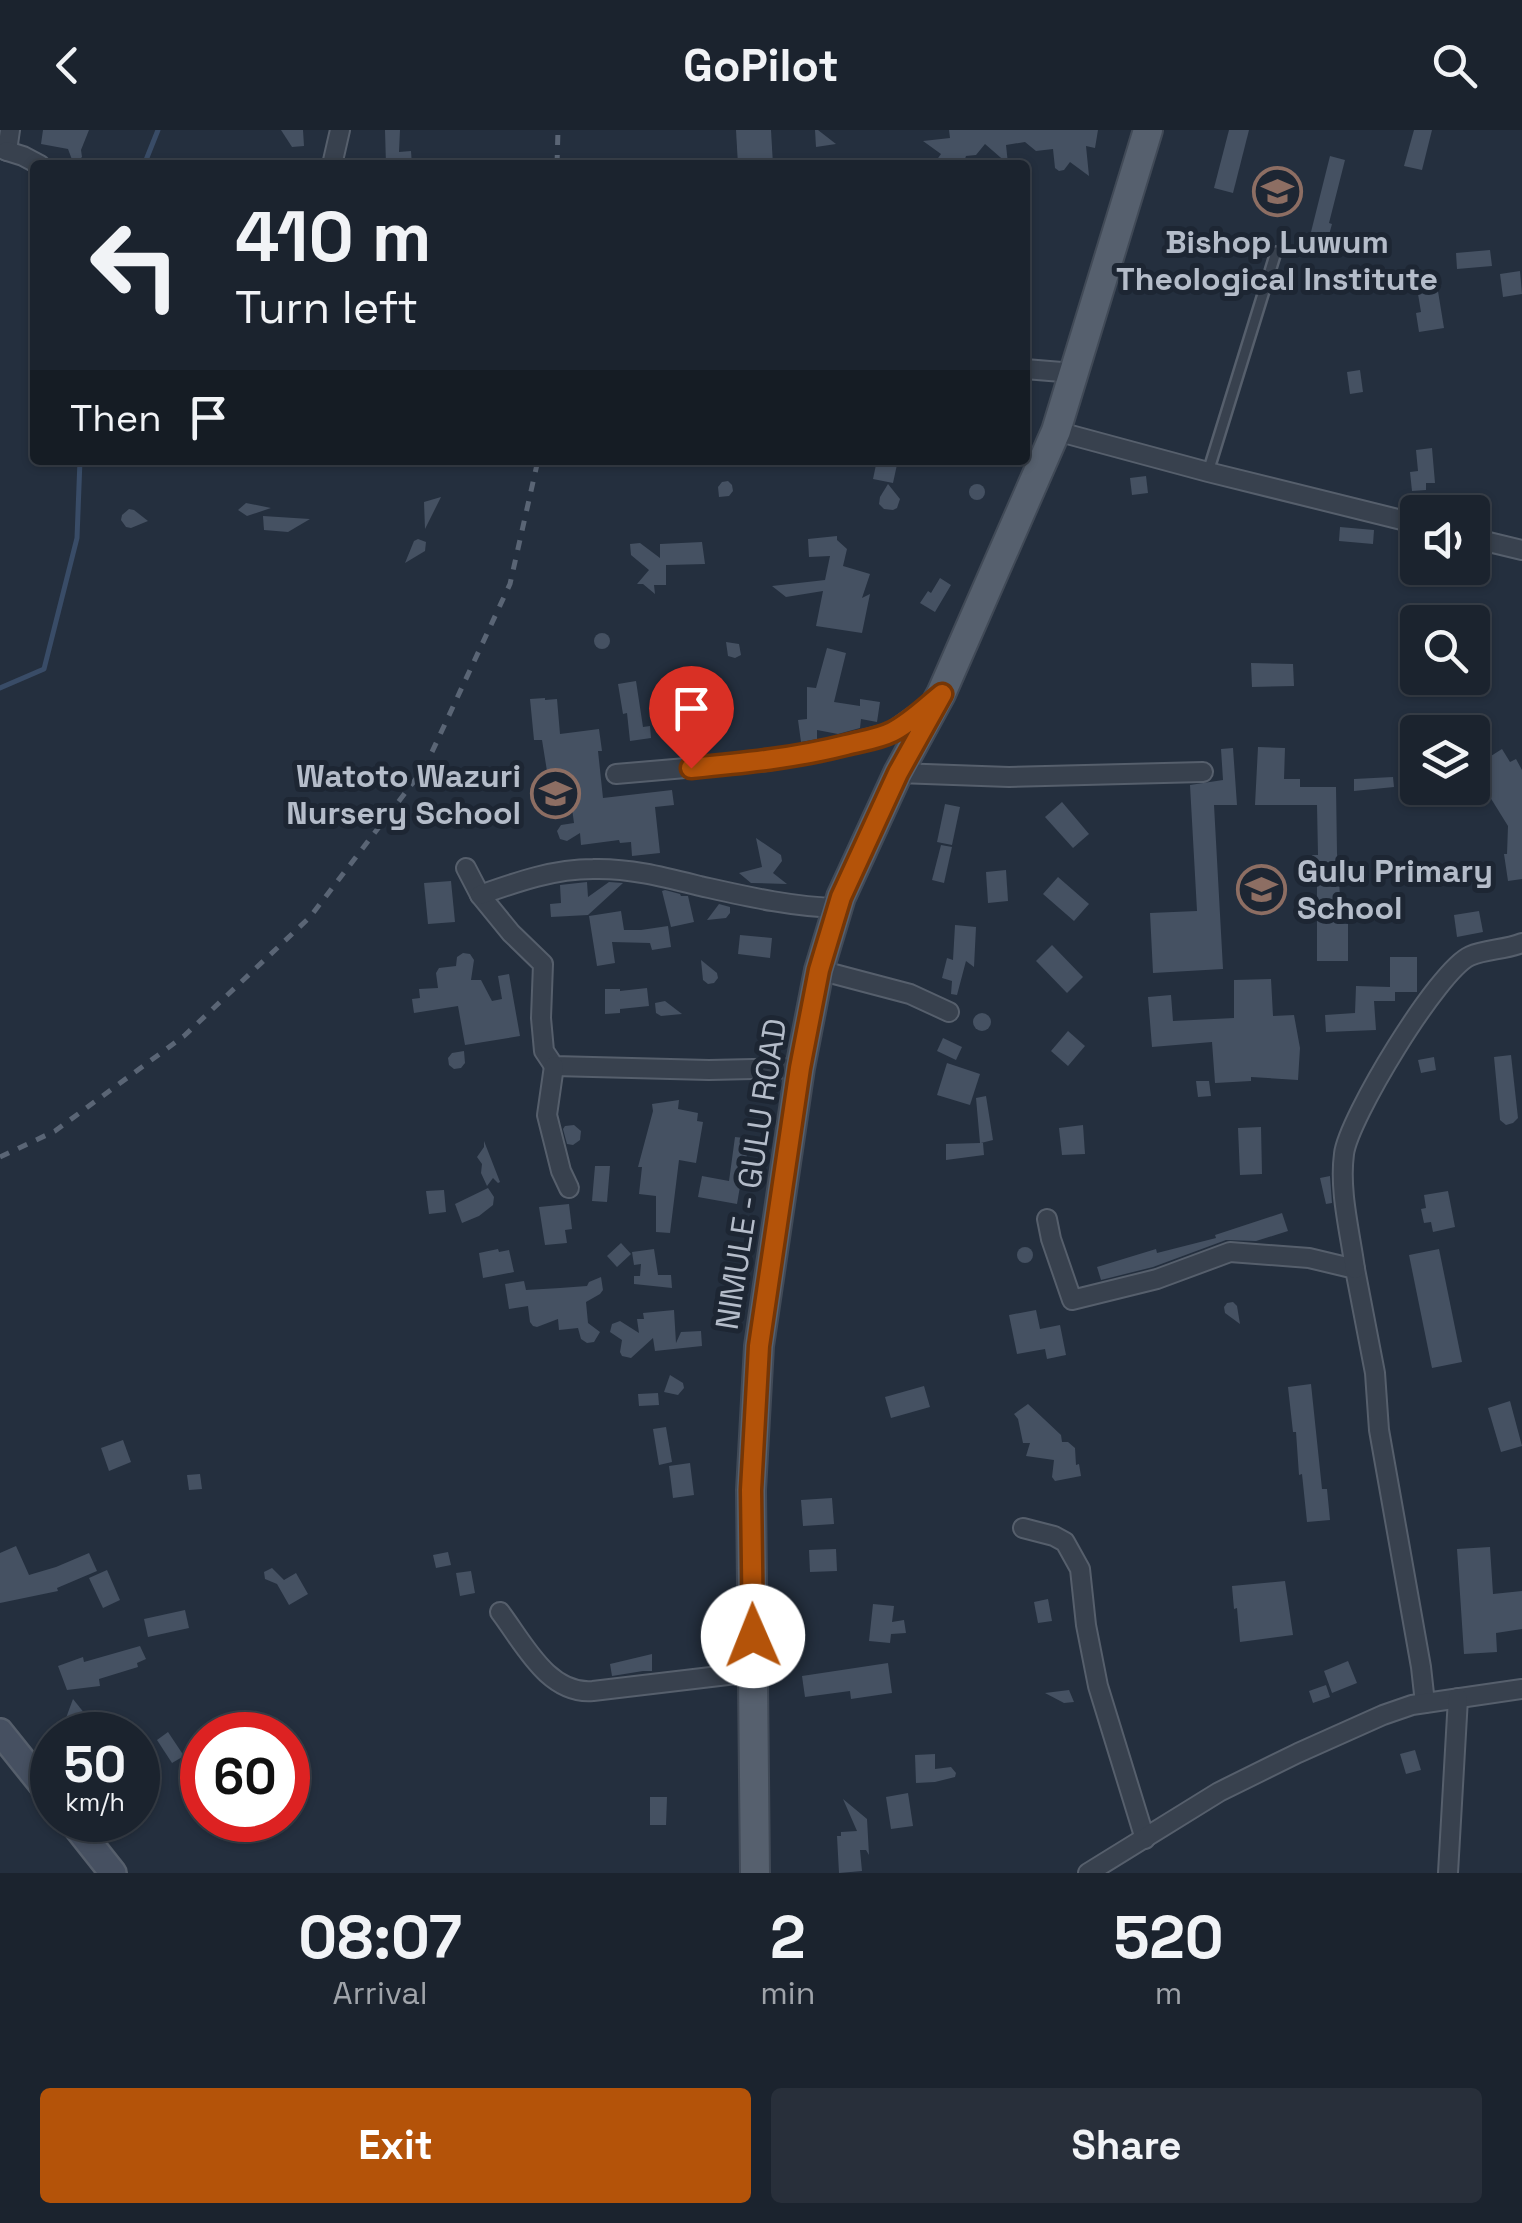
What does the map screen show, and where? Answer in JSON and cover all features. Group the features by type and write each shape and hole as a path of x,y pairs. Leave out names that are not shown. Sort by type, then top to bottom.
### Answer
{"main road":[{"name":"NIMULE - GULU ROAD","path":"756,1873 751,1490 759,1346 800,1068 819,970 841,897 898,773 942,694 1056,432 1148,130"},
{"path":"0,1732 30,1770"},
{"path":"88,1842 113,1873"}],"street":[{"path":"10,130 4,150 30,161"},
{"path":"333,160 340,130"},
{"path":"1030,370 1074,373"},
{"path":"1056,432 1400,520"},
{"path":"1490,542 1522,550"},
{"path":"616,774 766,761 821,751 890,733 942,694"},
{"path":"898,773 1009,777 1203,772"},
{"path":"466,868 480,896 543,964 542,1037 544,1051 554,1066 547,1115 568,1188"},
{"path":"480,896 538,875 591,868 658,874 759,899 838,908"},
{"path":"1426,1703 1379,1430 1375,1373 1355,1269 1343,1157 1365,1104 1432,993 1470,956 1522,943"},
{"path":"819,970 910,994 949,1012"},
{"path":"554,1066 800,1068"},
{"path":"1047,1219 1072,1300 1157,1279 1230,1252 1309,1258 1355,1269"},
{"path":"1023,1528 1064,1542 1080,1569 1098,1686 1145,1840"},
{"path":"500,1612 546,1672 574,1690 754,1672"},
{"path":"1088,1873 1219,1792 1383,1715 1426,1703 1522,1689"},
{"path":"1448,1873 1458,1698"}],"lane":[{"path":"1208,472 1276,252"}],"building":[{"path":"43,130 89,130 79,160 72,160 68,149 41,144"},
{"path":"281,130 303,130 304,146 292,147"},
{"path":"385,130 400,130 399,152 411,151 412,160 386,160"},
{"path":"736,130 771,130 773,160 738,160"},
{"path":"818,130 836,144 816,147"},
{"path":"949,130 1098,130 1095,148 1086,146 1089,176 1070,162 1059,171 1055,168 1053,149 1036,151 1025,142 1006,145 1008,160 985,144 976,155 966,156 965,160 937,160 941,154 923,141 950,138"},
{"path":"1229,130 1249,130 1233,193 1214,188"},
{"path":"1414,130 1432,130 1422,170 1404,166"},
{"path":"1330,156 1345,160 1323,257 1306,252"},
{"path":"1490,250 1492,266 1457,269 1456,253"},
{"path":"1520,271 1522,294 1503,297 1500,274"},
{"path":"1436,279 1444,328 1419,332 1416,313 1421,312 1416,282"},
{"path":"1360,370 1363,392 1350,394 1347,372"},
{"path":"1432,448 1435,483 1426,483 1426,490 1412,491 1410,472 1418,471 1416,450"},
{"path":"876,465 897,465 893,483 873,479"},
{"path":"1146,476 1148,493 1132,495 1130,478"},
{"path":"728,481 733,491 729,496 719,497 718,487"},
{"path":"888,484 900,499 893,510 879,504"},
{"path":"977,484 985,492 977,500 969,492"},
{"path":"441,497 425,529 424,502"},
{"path":"246,503 271,508 247,516 238,510"},
{"path":"129,509 148,521 126,527 121,520"},
{"path":"263,516 310,519 288,532 264,530"},
{"path":"1340,527 1374,530 1373,544 1339,541"},
{"path":"837,536 847,549 843,566 870,574 862,598 870,594 862,633 816,626 823,591 786,597 772,586 825,580 830,556 809,557 808,539"},
{"path":"414,541 426,542 425,551 405,563"},
{"path":"702,542 705,564 666,565 666,585 654,585 655,594 637,584 649,570 631,555 630,544 640,543 660,558 660,544"},
{"path":"940,578 951,585 935,612 920,603"},
{"path":"602,633 610,641 602,649 594,641"},
{"path":"726,642 739,644 741,655 728,656"},
{"path":"827,648 846,653 834,702 860,706 860,699 880,702 877,722 861,719 860,728 838,734 817,730 817,739 801,742 798,720 807,719 807,687 816,688"},
{"path":"1251,663 1293,664 1294,686 1252,687"},
{"path":"636,681 643,727 650,726 651,738 630,741 618,684"},
{"path":"530,699 557,699 560,734 599,729 603,798 672,790 674,805 655,807 660,853 632,856 631,842 619,840 581,845 580,833 567,841 560,839 557,831 561,825 574,823 570,794 551,796 542,740 534,740"},
{"path":"1258,747 1285,748 1284,779 1300,779 1300,787 1336,787 1337,853 1342,924 1348,924 1348,961 1317,961 1317,873 1312,855 1318,855 1317,805 1255,805"},
{"path":"1233,748 1237,805 1214,805 1223,969 1153,973 1150,913 1197,911 1190,785 1223,780 1221,749"},
{"path":"1502,749 1510,762 1516,759 1522,770 1522,879 1508,881 1504,854 1508,826 1490,797 1490,757"},
{"path":"1393,777 1394,787 1354,791 1354,779"},
{"path":"1062,802 1089,834 1073,848 1045,817"},
{"path":"945,804 960,807 952,845 937,842"},
{"path":"756,838 781,855 782,861 773,873 787,884 751,883 739,873 762,867"},
{"path":"941,845 952,847 944,883 932,880"},
{"path":"1006,870 1008,901 988,903 986,872"},
{"path":"1058,877 1089,904 1074,921 1043,894"},
{"path":"451,881 455,922 428,924 424,883"},
{"path":"587,882 588,897 609,882 623,883 588,915 551,917 550,904 561,903 560,885"},
{"path":"662,891 688,896 694,922 671,927"},
{"path":"719,904 730,907 730,913 726,918 707,920"},
{"path":"621,911 624,930 668,926 671,947 652,950 650,943 612,942 615,963 597,966 589,916"},
{"path":"1479,911 1483,932 1457,937 1454,915"},
{"path":"955,925 976,927 974,967 966,961 957,995 951,994 952,981 942,978 947,958 953,960"},
{"path":"740,935 772,938 770,958 738,954"},
{"path":"1052,945 1083,977 1067,993 1036,961"},
{"path":"463,953 474,960 471,980 481,980 492,1001 502,999 498,976 509,974 520,1036 465,1045 458,1006 414,1013 412,999 420,998 419,989 438,988 439,968 456,966 457,957"},
{"path":"1390,957 1417,957 1417,992 1395,992 1395,1001 1374,1001 1376,1030 1326,1032 1325,1015 1355,1013 1356,986 1390,987"},
{"path":"701,960 717,973 714,983 703,980"},
{"path":"1271,979 1273,1016 1294,1015 1300,1048 1298,1080 1251,1077 1251,1081 1215,1083 1212,1042 1152,1047 1148,997 1171,995 1173,1021 1234,1018 1234,980"},
{"path":"647,988 649,1006 605,1014 605,989"},
{"path":"665,1001 682,1014 656,1013 655,1003"},
{"path":"982,1013 991,1022 982,1031 973,1022"},
{"path":"1068,1031 1085,1046 1068,1066 1051,1051"},
{"path":"943,1038 962,1047 956,1060 937,1051"},
{"path":"464,1051 465,1063 454,1069 448,1058"},
{"path":"1511,1055 1518,1118 1506,1125 1500,1120 1494,1057"},
{"path":"1434,1057 1436,1070 1421,1073 1418,1060"},
{"path":"947,1063 980,1074 970,1105 937,1095"},
{"path":"1196,1081 1209,1081 1211,1096 1198,1097"},
{"path":"986,1096 993,1140 981,1143 984,1155 946,1160 946,1144 980,1143 976,1098"},
{"path":"679,1100 678,1109 698,1113 697,1121 703,1122 696,1163 679,1160 670,1233 656,1232 656,1196 639,1194 642,1167 638,1167 652,1104"},
{"path":"574,1125 581,1131 580,1140 567,1144 563,1129"},
{"path":"1083,1125 1085,1154 1062,1155 1059,1128"},
{"path":"1261,1127 1262,1174 1240,1175 1238,1128"},
{"path":"735,1137 754,1139 752,1153 747,1152 744,1163 737,1204 698,1197 702,1176 729,1181"},
{"path":"484,1141 500,1182 493,1178 487,1186 477,1157"},
{"path":"595,1166 610,1166 607,1202 592,1201"},
{"path":"1330,1176 1332,1203 1326,1204 1320,1178"},
{"path":"488,1188 494,1197 493,1205 462,1223 455,1204"},
{"path":"444,1190 446,1212 429,1214 426,1191"},
{"path":"1448,1191 1455,1227 1433,1232 1431,1222 1424,1223 1424,1195"},
{"path":"569,1204 572,1229 565,1230 567,1243 545,1245 539,1207"},
{"path":"1282,1213 1288,1231 1256,1241 1226,1240 1153,1267 1101,1280 1097,1267 1156,1249 1157,1253 1216,1238 1215,1235"},
{"path":"621,1243 631,1254 617,1267 607,1256"},
{"path":"1025,1247 1033,1255 1025,1263 1017,1255"},
{"path":"654,1249 658,1275 671,1275 672,1288 634,1284 634,1276 640,1276 641,1264 634,1265 632,1252"},
{"path":"1439,1249 1462,1362 1432,1368 1409,1255"},
{"path":"509,1250 514,1272 483,1278 479,1253"},
{"path":"601,1277 603,1290 586,1302 588,1323 600,1332 594,1342 581,1339 578,1328 559,1330 558,1319 533,1326 528,1306 509,1309 505,1284 524,1281 526,1290 560,1288 587,1286"},
{"path":"1233,1302 1240,1324 1225,1313 1224,1307"},
{"path":"674,1310 676,1343 681,1332 701,1331 702,1346 655,1351 653,1338 631,1358 622,1356 622,1340 610,1332 612,1324 620,1321 639,1333 637,1319 644,1319 643,1313"},
{"path":"1036,1310 1040,1329 1060,1325 1066,1355 1047,1359 1045,1349 1017,1354 1009,1315"},
{"path":"670,1375 683,1383 678,1395 664,1392"},
{"path":"1311,1384 1322,1489 1327,1489 1330,1520 1307,1522 1288,1387"},
{"path":"924,1386 930,1407 891,1418 885,1397"},
{"path":"658,1393 659,1405 639,1406 638,1394"},
{"path":"1510,1401 1522,1446 1501,1452 1488,1408"},
{"path":"1028,1404 1061,1435 1062,1442 1075,1448 1081,1476 1055,1481 1054,1460 1026,1456 1030,1443 1023,1443 1014,1414"},
{"path":"666,1427 672,1462 659,1465 653,1429"},
{"path":"123,1440 131,1462 109,1471 101,1448"},
{"path":"690,1463 694,1495 673,1498 669,1466"},
{"path":"200,1474 202,1489 189,1490 187,1475"},
{"path":"832,1498 834,1524 803,1526 801,1500"},
{"path":"16,1546 29,1575 89,1553 97,1571 57,1588 58,1591 0,1603 0,1553"},
{"path":"1490,1547 1493,1594 1522,1591 1522,1629 1496,1633 1497,1652 1464,1654 1457,1549"},
{"path":"836,1549 837,1571 810,1572 809,1550"},
{"path":"448,1552 451,1565 436,1568 433,1555"},
{"path":"272,1568 284,1580 296,1573 308,1594 289,1605 277,1584 265,1579 264,1572"},
{"path":"107,1570 120,1600 103,1608 89,1578"},
{"path":"471,1571 475,1593 460,1596 456,1573"},
{"path":"1285,1581 1293,1635 1240,1642 1232,1586"},
{"path":"1048,1599 1052,1621 1038,1623 1034,1602"},
{"path":"873,1604 894,1606 892,1622 904,1620 906,1633 891,1634 890,1643 869,1641"},
{"path":"185,1610 189,1628 148,1637 144,1619"},
{"path":"140,1646 146,1659 137,1663 138,1667 99,1679 100,1686 67,1690 58,1666"},
{"path":"652,1654 652,1671 612,1676 610,1664"},
{"path":"1348,1661 1357,1683 1332,1693 1324,1671"},
{"path":"888,1663 892,1693 851,1699 850,1691 805,1697 802,1676"},
{"path":"1326,1685 1330,1697 1313,1703 1309,1691"},
{"path":"1069,1690 1074,1702 1064,1703 1045,1693"},
{"path":"73,1699 83,1712 68,1712"},
{"path":"168,1732 180,1750 180,1758 172,1763 160,1738"},
{"path":"1415,1750 1421,1770 1406,1774 1400,1754"},
{"path":"935,1754 935,1769 951,1767 955,1777 916,1783 915,1755"},
{"path":"908,1793 913,1826 891,1829 886,1797"},
{"path":"650,1797 667,1797 666,1825 650,1825"},
{"path":"843,1799 867,1819 869,1855 860,1850 862,1871 839,1873 837,1836 857,1831"}],"waterway":[{"path":"146,160 158,130"},
{"path":"0,688 44,669 77,538 80,465"}],"railway":[{"path":"557,160 558,130"},
{"path":"0,1157 55,1131 184,1036 310,917 425,767 510,584 537,465"}],"place":[{"name":"Bishop Luwum Theological Institute","path":"1277,192"},
{"name":"Watoto Wazuri Nursery School","path":"556,794"},
{"name":"Gulu Primary School","path":"1262,889"}],"route":[{"path":"691,768 766,761 876,738 906,724 942,694 898,773 841,897 819,970 800,1068 759,1346 751,1490 753,1636"}]}
